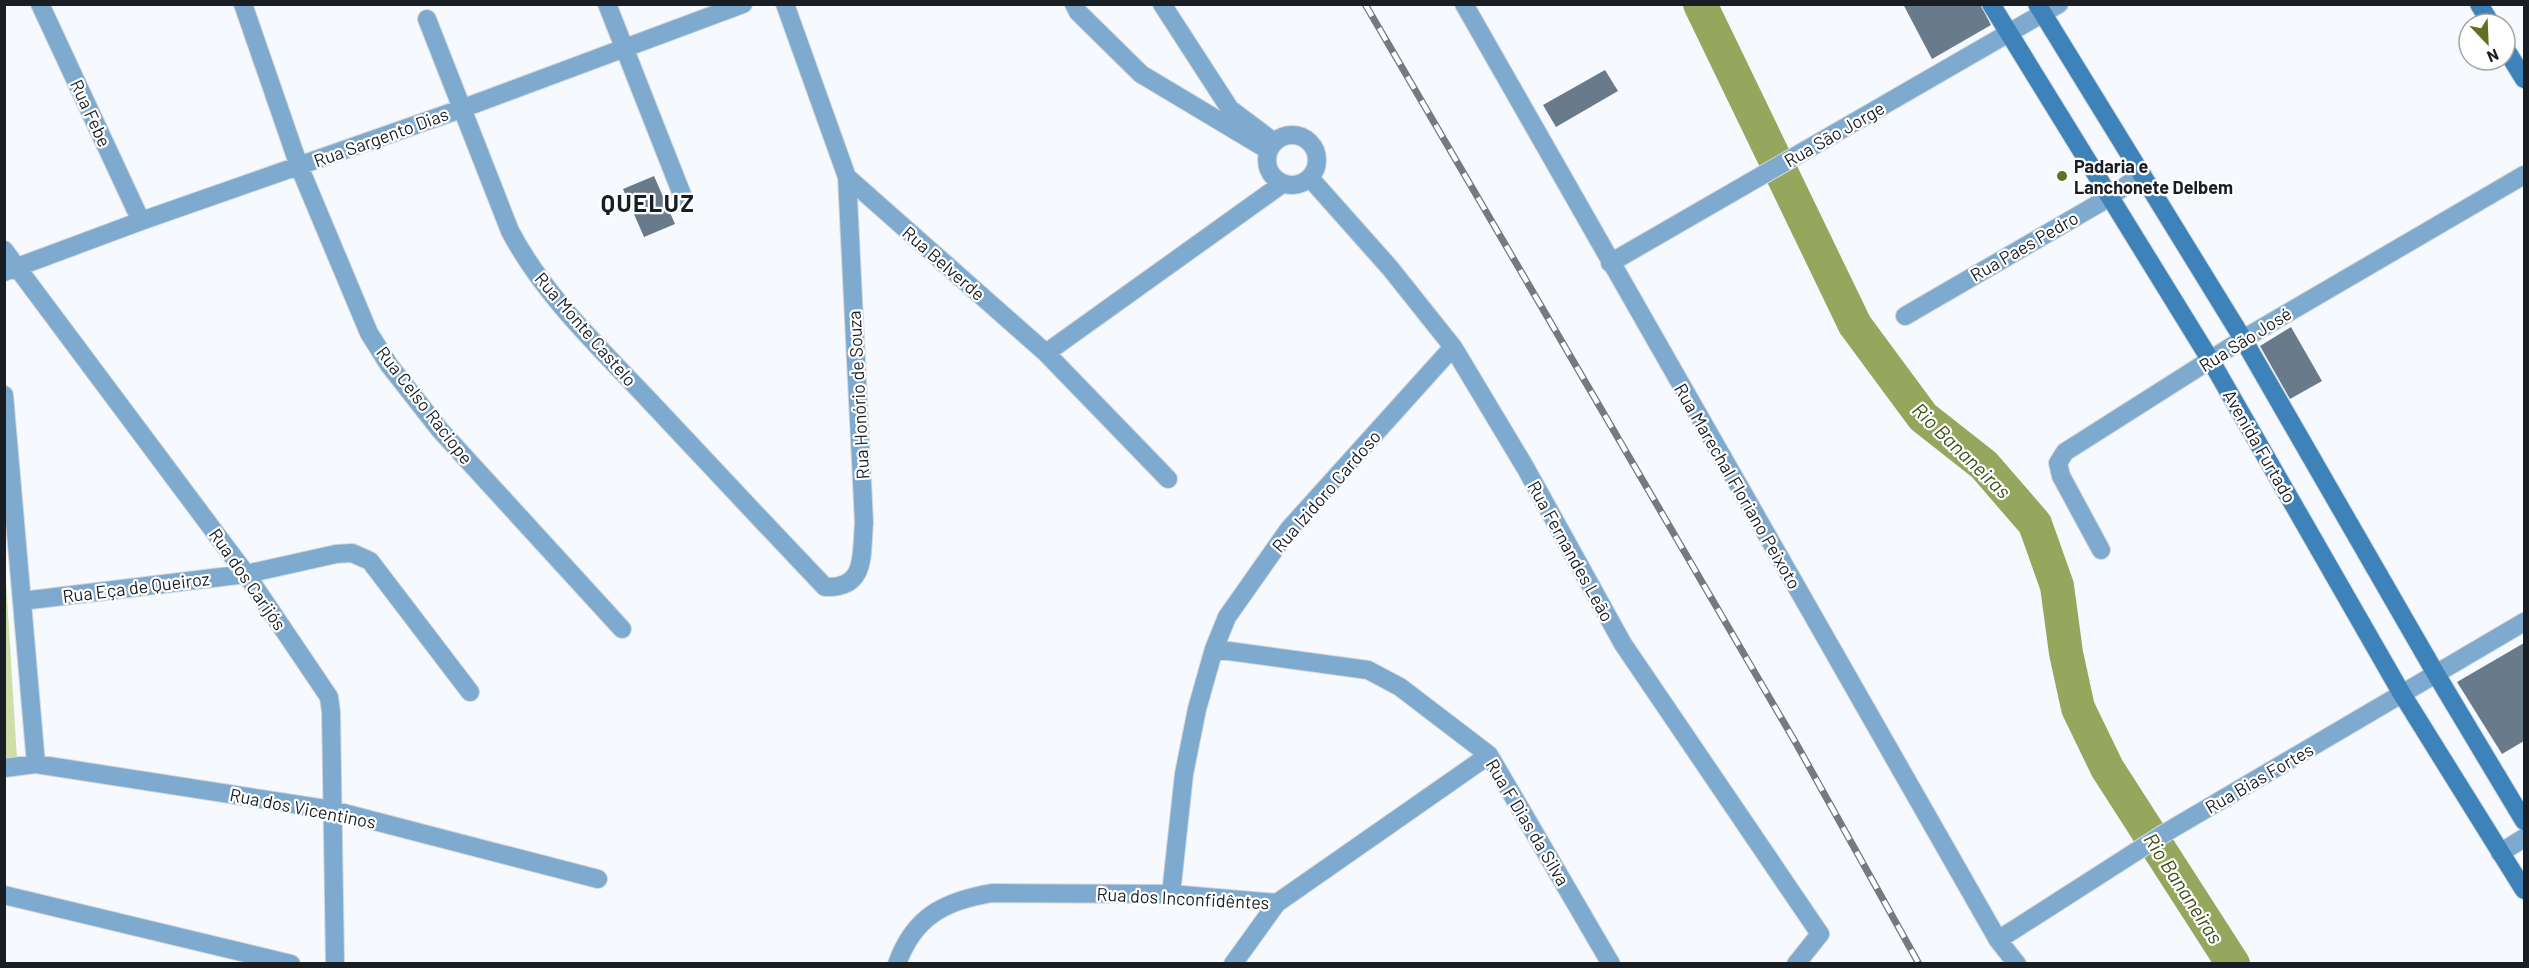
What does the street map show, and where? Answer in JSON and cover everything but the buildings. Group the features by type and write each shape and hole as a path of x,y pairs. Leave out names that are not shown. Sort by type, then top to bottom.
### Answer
{"street":[{"name":"Rua Febe","path":"40,4 141,220"},
{"name":"Rua Celso Raciope","path":"243,4 298,166 369,333 389,365 440,430 622,629"},
{"path":"607,4 683,197"},
{"name":"Rua Sargento Dias","path":"12,270 141,220 461,109 743,4"},
{"name":"Rua Belverde","path":"785,4 847,177 1046,353 1168,479"},
{"path":"1074,4 1078,12 1141,74 1271,146"},
{"path":"1162,4 1230,109 1271,146"},
{"name":"Rua Marechal Floriano Peixoto","path":"1464,4 1998,940 2018,963"},
{"name":"Avenida Furtado","path":"1991,4 2211,361 2403,694 2524,890"},
{"path":"2047,7 2142,174 2243,339 2436,674 2524,821"},
{"name":"Rua São Jorge","path":"1610,263 1811,146 2009,35 2047,7"},
{"name":"Rua Monte Castelo","path":"427,19 510,231 524,257 548,289 606,354 825,587"},
{"path":"1292,134 1302,136 1316,150 1315,170 1310,178 1292,186 1282,184 1273,178 1266,160 1271,146 1282,136 1292,134"},
{"name":"Rua Paes Pedro","path":"1905,316 2109,197 2142,174"},
{"name":"Rua São José","path":"2102,550 2061,476 2058,463 2065,452 2243,339 2524,175"},
{"name":"Rua Honório de Souza","path":"825,587 841,588 851,581 860,568 864,523 847,177"},
{"name":"Rua Fernandes Leão","path":"1310,178 1390,268 1453,347 1525,467 1623,644 1820,934 1796,963"},
{"path":"1046,353 1282,184"},
{"name":"Rua dos Carijós","path":"4,250 12,270 246,573 328,697 331,712 335,963"},
{"name":"Rua Izidoro Cardoso","path":"1172,894 1184,774 1197,709 1214,649 1227,617 1290,529 1453,347"},
{"path":"4,395 36,764"},
{"name":"Rua Eça de Queiroz","path":"22,601 246,573 336,554 352,553 370,561 470,692"},
{"name":"Rua Bias Fortes","path":"1998,940 2166,833 2524,622"},
{"name":"Rua F Dias da Silva","path":"1214,649 1368,670 1400,687 1489,755 1611,963"},
{"name":"Rua dos Inconfidêntes","path":"897,963 907,940 917,926 947,905 970,897 992,893 1172,894 1277,903 1489,755"},
{"name":"Rua dos Vicentinos","path":"4,768 36,764 332,810 598,879"},
{"path":"2500,853 2524,838"},
{"path":"4,895 291,963"},
{"path":"1233,963 1277,903"}],"green space":[{"path":"4,549 17,759 4,760"}],"waterway":[{"name":"Rio Bananeiras","path":"1700,4 1855,325 1923,417 1984,465 2035,524 2057,586 2066,653 2078,708 2107,768 2233,964"}],"railway":[{"path":"1365,4 1797,745 1919,964"}],"place":[{"name":"Padaria e Lanchonete Delbem","path":"2062,176"}],"district":[{"name":"QUELUZ","path":"648,202"}]}
